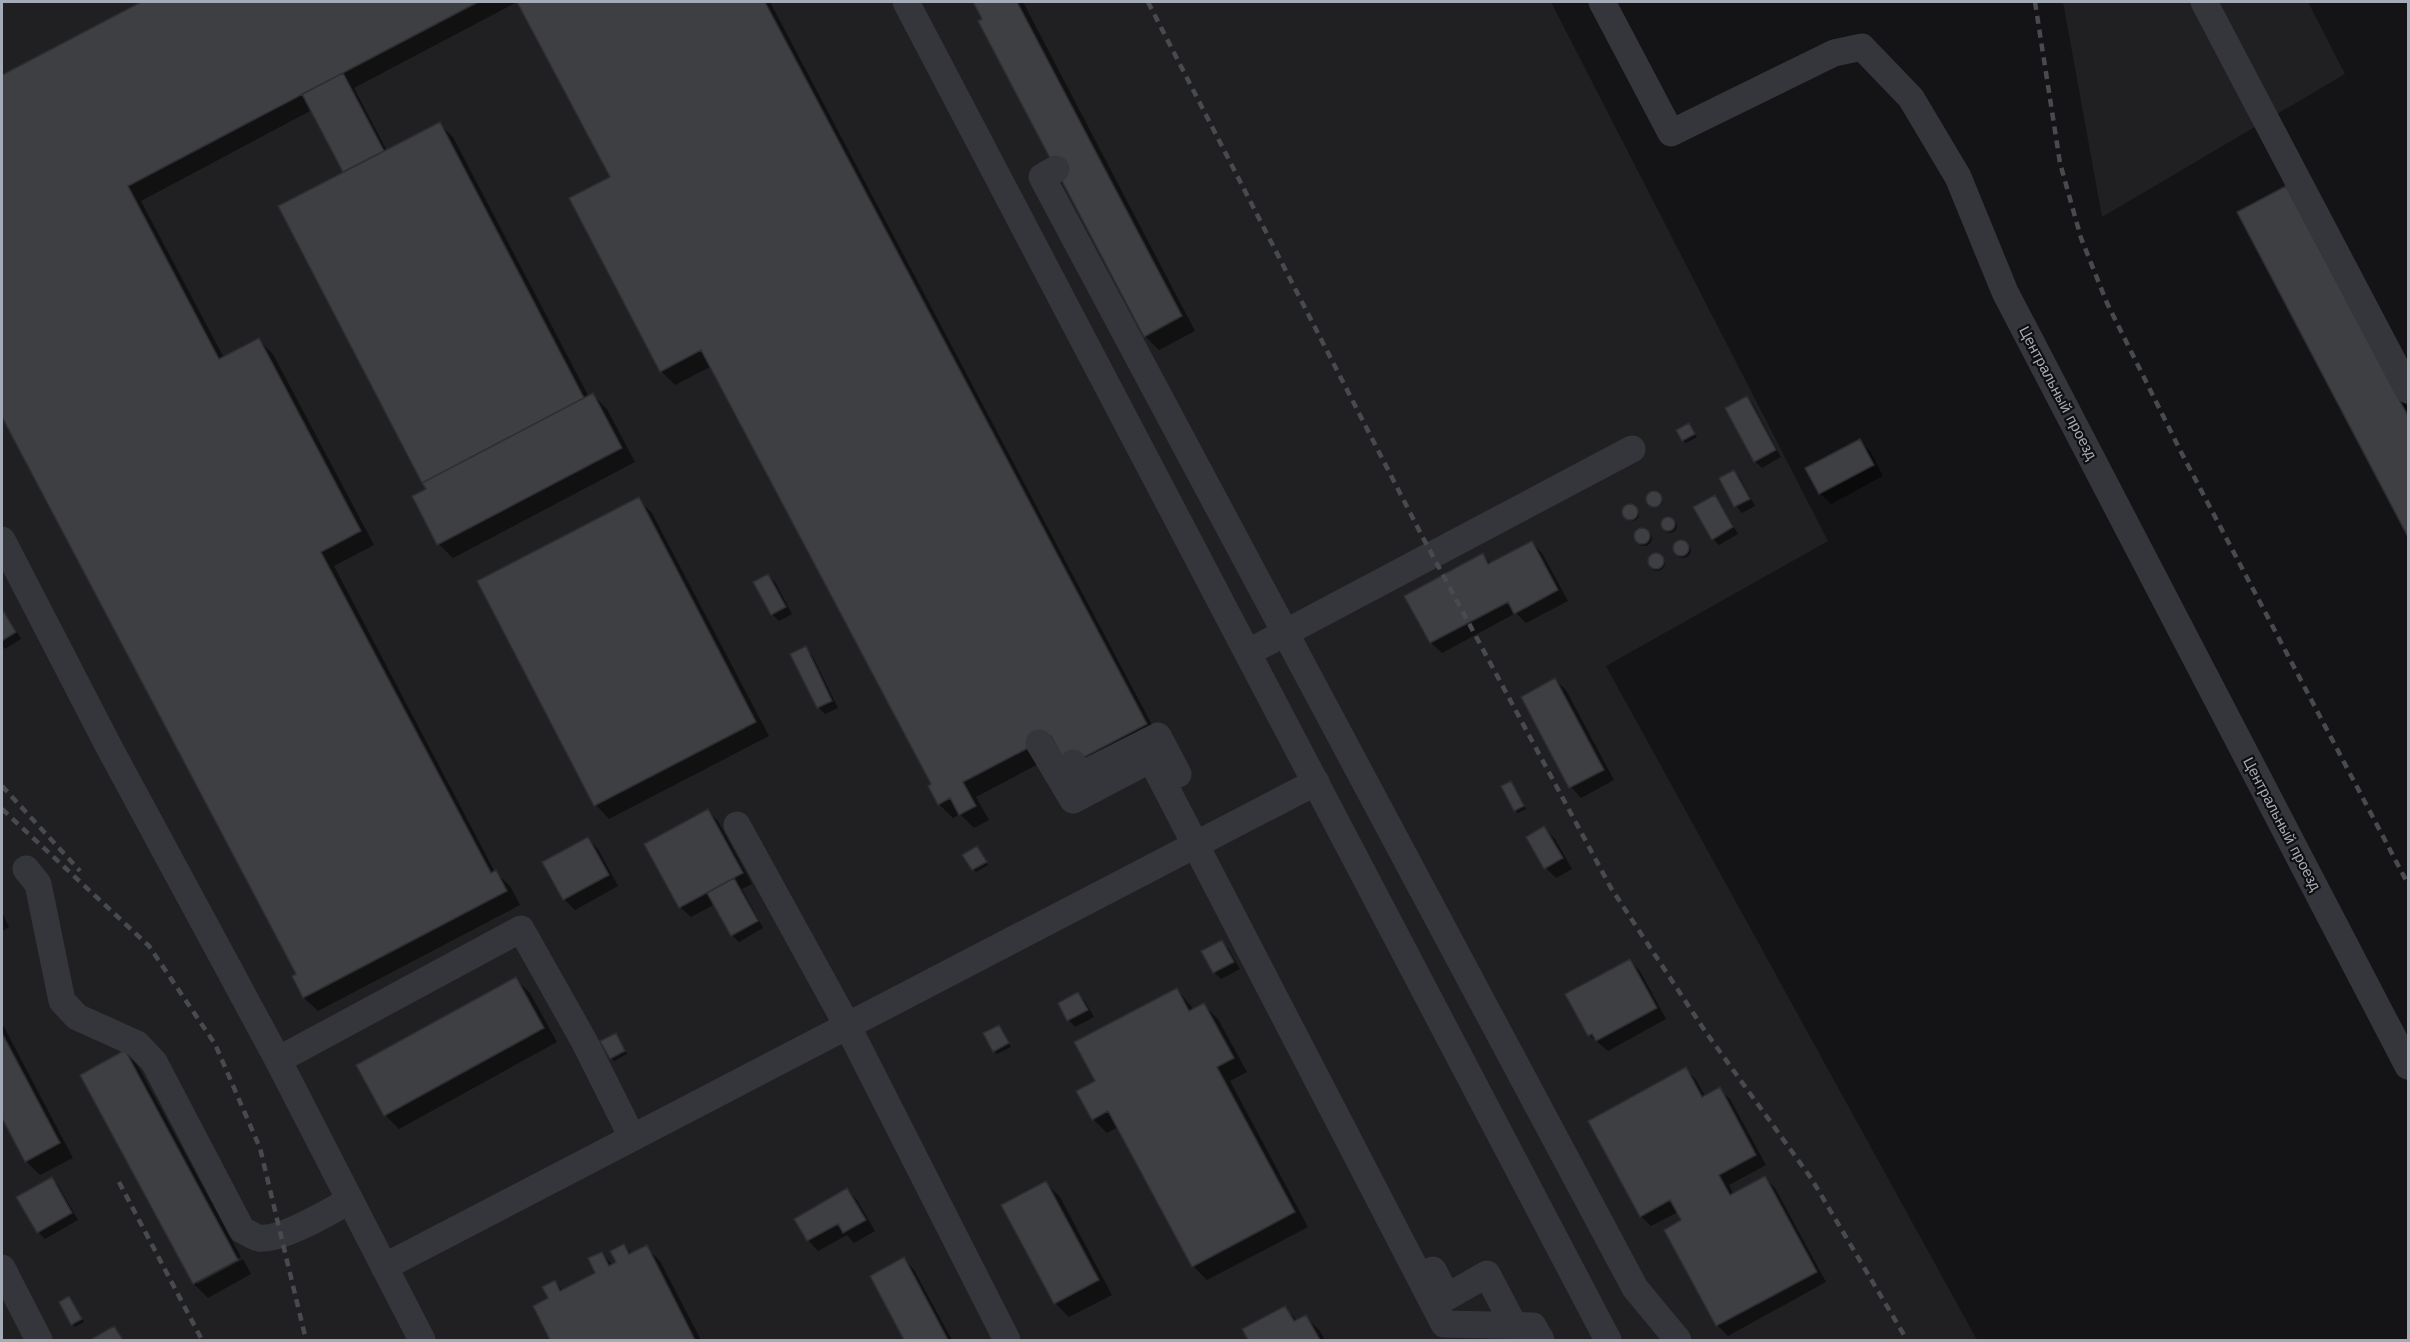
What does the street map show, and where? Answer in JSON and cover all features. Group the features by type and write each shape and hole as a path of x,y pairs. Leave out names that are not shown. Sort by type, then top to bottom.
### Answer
{"street":[{"path":"906,2 1249,652 1608,1341"},
{"name":"Центральный проезд","path":"1602,2 1671,133 1834,53 1862,47 1911,98 1959,177 2005,292 2409,1066"},
{"path":"2204,2 2409,390"},
{"path":"1056,169 1042,177 1107,284 1635,1288 1678,1341"},
{"path":"1249,652 1632,449"},
{"path":"2,540 109,747 278,1060 422,1341"},
{"path":"1073,763 1079,776 1158,736 1447,1297 1487,1274 1522,1341"},
{"path":"1039,743 1073,801 1151,759 1444,1324 1533,1326 1541,1341"},
{"path":"384,1267 1316,782"},
{"path":"738,825 847,1025 1007,1341"},
{"path":"26,869 38,884 62,1001 77,1017 137,1044 154,1062 242,1230 259,1238 282,1234 331,1212 350,1200"},
{"path":"278,1060 521,928 584,1041 632,1137"},
{"path":"2,1268 39,1341"}],"shaded area":[{"path":"2,2 1551,2 1828,541 1606,666 1977,1340 2,1340"},
{"path":"2063,2 2308,2 2345,74 2102,217"}],"building":[{"path":"141,2 478,2 128,186 219,359 259,338 361,531 321,552 491,873 496,870 507,891 303,998 292,976 296,974 2,417 2,75"},
{"path":"517,2 765,2 1147,724 1067,766 1051,736 963,782 976,806 959,815 950,798 938,805 928,786 931,784 701,350 660,372 569,198 610,177"},
{"path":"973,2 1017,2 1182,316 1144,337 978,21 982,19"},
{"path":"343,73 384,151 343,172 302,94"},
{"path":"440,122 584,398 422,483 278,206"},
{"path":"2286,186 2408,416 2408,537 2237,212"},
{"path":"593,393 622,448 437,545 412,496 426,489 422,483"},
{"path":"1747,396 1776,450 1754,462 1725,408"},
{"path":"1689,423 1695,434 1682,441 1676,430"},
{"path":"1860,439 1874,465 1819,494 1805,468"},
{"path":"1734,470 1750,499 1734,507 1719,478"},
{"path":"1654,491 1660,493 1662,499 1660,505 1654,507 1648,505 1646,499 1648,493"},
{"path":"1715,495 1733,527 1712,540 1693,507"},
{"path":"639,497 756,722 594,806 477,581"},
{"path":"1630,504 1638,512 1630,520 1622,512"},
{"path":"1665,517 1671,517 1675,524 1671,531 1665,531 1661,527 1661,521"},
{"path":"1639,528 1645,528 1650,536 1648,542 1639,544 1634,539 1634,533"},
{"path":"1681,540 1687,542 1689,548 1687,554 1681,556 1675,554 1673,548 1675,542"},
{"path":"1532,541 1558,590 1514,614 1508,602 1430,643 1404,596 1483,553 1488,564"},
{"path":"1653,553 1659,553 1664,561 1662,567 1653,569 1648,564 1648,558"},
{"path":"768,574 786,607 771,615 753,582"},
{"path":"4,612 16,632 2,641 2,613"},
{"path":"806,646 832,701 817,708 790,654"},
{"path":"1555,678 1604,770 1569,788 1521,697"},
{"path":"1511,781 1524,806 1514,811 1501,786"},
{"path":"708,809 743,873 679,908 644,844"},
{"path":"1544,826 1563,858 1544,869 1526,837"},
{"path":"588,837 609,875 563,900 542,862"},
{"path":"977,846 987,862 972,870 962,855"},
{"path":"734,878 758,921 731,936 707,893"},
{"path":"1222,940 1234,962 1213,973 1201,951"},
{"path":"1630,959 1657,1008 1596,1041 1592,1034 1588,1036 1565,994"},
{"path":"516,977 544,1028 384,1116 356,1065"},
{"path":"1177,988 1189,1011 1204,1003 1234,1058 1217,1067 1295,1212 1192,1267 1108,1111 1092,1120 1076,1091 1095,1081 1074,1042"},
{"path":"1078,992 1088,1010 1067,1021 1058,1003"},
{"path":"999,1025 1009,1043 993,1052 983,1033"},
{"path":"2,1033 60,1143 25,1162 2,1118"},
{"path":"616,1033 625,1051 610,1059 600,1041"},
{"path":"125,1050 238,1260 193,1284 80,1075"},
{"path":"1686,1067 1702,1097 1720,1087 1756,1155 1719,1175 1730,1195 1765,1176 1817,1272 1716,1326 1664,1230 1681,1220 1670,1200 1640,1217 1588,1121"},
{"path":"52,1177 72,1213 37,1233 16,1197"},
{"path":"1046,1181 1099,1280 1054,1304 1001,1205"},
{"path":"847,1188 866,1220 843,1233 838,1224 807,1241 794,1219"},
{"path":"624,1244 629,1254 647,1245 695,1340 550,1340 533,1306 548,1298 542,1287 555,1280 560,1291 595,1273 588,1258 602,1252 609,1266 616,1262 610,1251"},
{"path":"904,1257 948,1340 904,1340 870,1276"},
{"path":"69,1296 82,1319 71,1325 59,1302"},
{"path":"1285,1306 1294,1321 1306,1315 1320,1340 1248,1340 1242,1329"},
{"path":"114,1326 123,1340 90,1340"}],"railway":[{"path":"1148,2 1421,534 1611,888 1705,1031 1811,1178 1907,1340"},
{"path":"2035,2 2060,163 2081,238 2107,303 2181,452 2408,884"},
{"path":"2,786 80,871"},
{"path":"2,809 149,946 215,1044 260,1148 306,1340"},
{"path":"119,1182 202,1340"}]}
